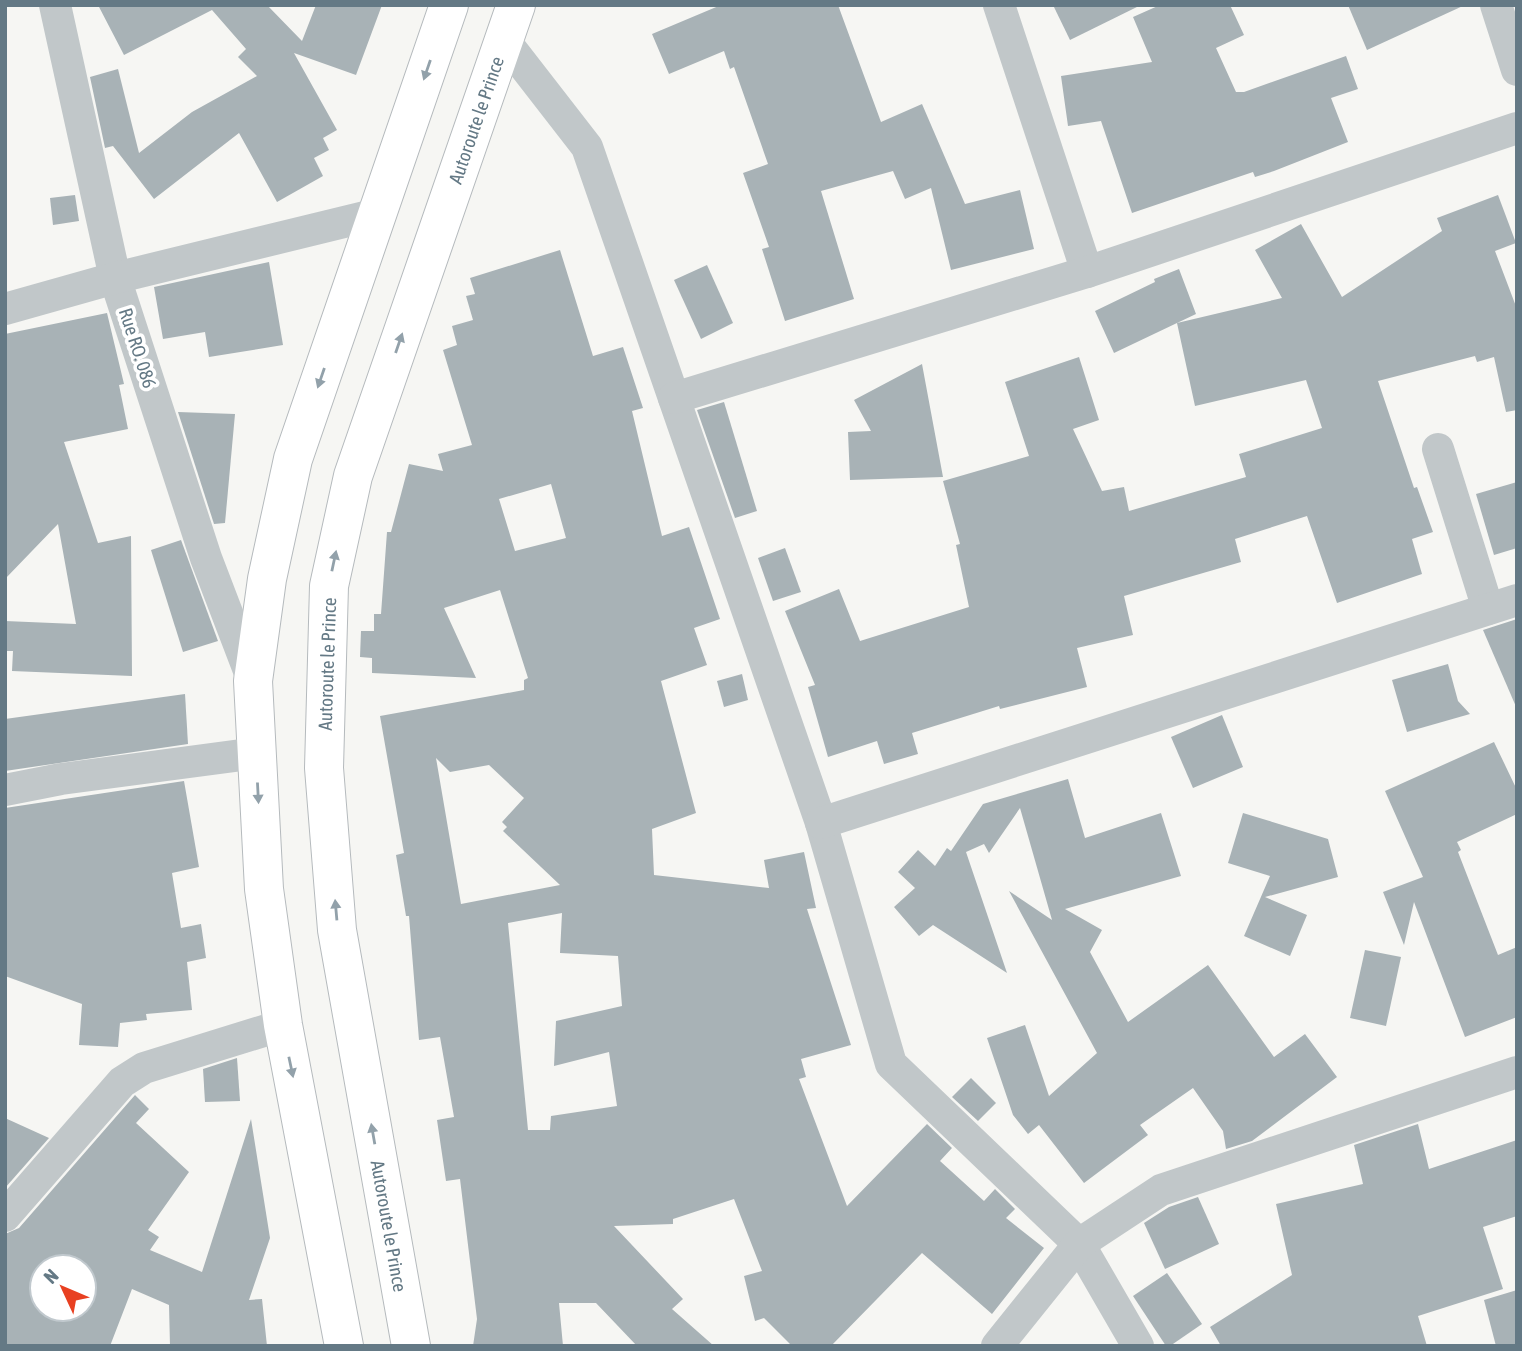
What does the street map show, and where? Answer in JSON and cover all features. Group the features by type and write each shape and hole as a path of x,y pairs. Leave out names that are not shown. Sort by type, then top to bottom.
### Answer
{"main road":[{"path":"344,1346 282,1025 264,890 253,681 267,579 293,459 449,5"},
{"name":"Autoroute le Prince","path":"411,1346 337,930 324,768 329,586 353,476 510,23"}],"street":[{"name":"Rue RO. 086","path":"55,5 115,278 206,558 253,681"},
{"path":"999,5 1087,272"},
{"path":"1496,5 1517,70"},
{"path":"510,23 587,146 821,823 891,1064 1079,1244 1138,1346"},
{"path":"674,398 1087,272 1517,128"},
{"path":"5,309 115,278 377,214"},
{"path":"821,823 1502,605 1438,449"},
{"path":"5,790 61,779 256,753"},
{"path":"5,1216 122,1082 144,1068 282,1025"},
{"path":"997,1346 1079,1244 1161,1190 1517,1072"}],"building":[{"path":"98,5 267,5 302,41 316,5 382,5 356,75 294,53 337,130 323,138 329,150 314,158 323,176 277,202 239,133 154,199 113,146 105,148 90,77 118,69 139,153 192,112 257,76 238,57 246,49 212,10 124,55"},
{"path":"721,5 838,5 881,122 922,104 965,204 1020,190 1034,249 951,270 931,188 905,199 893,171 821,191 854,299 785,321 762,249 769,247 743,173 768,164 734,67 730,69 724,51 669,74 652,34"},
{"path":"1053,5 1141,5 1070,40"},
{"path":"1160,5 1230,5 1244,35 1216,48 1236,92 1244,92 1346,56 1358,89 1331,98 1348,142 1274,171 1255,177 1253,172 1132,213 1101,121 1068,126 1061,76 1152,62 1133,17"},
{"path":"1348,5 1465,5 1367,50"},
{"path":"75,195 79,221 53,225 50,198"},
{"path":"1498,195 1516,243 1495,251 1517,309 1517,410 1506,412 1494,357 1477,362 1475,356 1378,381 1414,488 1417,487 1433,532 1412,539 1422,574 1337,603 1307,516 1235,539 1241,562 1124,596 1133,635 1077,648 1087,687 1000,709 999,706 912,733 918,754 884,764 877,741 828,757 808,687 815,685 785,611 839,589 860,641 969,607 956,545 960,544 943,481 1029,456 1005,382 1079,357 1099,420 1073,429 1102,491 1124,487 1129,511 1246,477 1239,454 1322,428 1306,380 1195,406 1177,323 1282,298 1255,250 1301,224 1342,297 1442,231 1437,218"},
{"path":"560,250 593,356 623,347 643,408 632,411 662,536 689,527 720,619 694,628 707,665 661,681 696,813 652,829 654,875 769,888 764,860 804,852 816,908 807,909 851,1045 801,1059 806,1077 799,1079 847,1206 927,1124 952,1148 940,1161 984,1201 995,1189 1015,1209 1006,1218 1044,1248 992,1314 922,1253 831,1346 792,1346 764,1318 755,1321 744,1276 762,1271 734,1199 673,1219 673,1224 614,1226 683,1299 672,1309 714,1346 637,1346 596,1303 559,1303 563,1346 473,1346 477,1319 460,1179 446,1181 437,1120 454,1117 440,1037 419,1040 409,916 406,916 396,855 404,853 380,716 524,690 524,680 528,678 500,590 444,608 476,678 372,673 372,658 360,657 361,631 374,631 374,614 381,614 387,532 391,532 409,464 443,471 438,454 472,445 443,350 457,345 452,326 473,320 466,296 475,294 470,278","holes":["551,484 566,538 515,551 499,499","436,758 450,772 489,765 524,798 502,822 507,827 503,831 560,885 461,904","562,913 560,953 618,956 622,1006 556,1021 554,1066 609,1052 617,1106 551,1116 550,1130 528,1130 508,923"]},
{"path":"269,262 283,345 209,357 205,332 163,339 154,287"},
{"path":"707,265 733,323 701,339 674,280"},
{"path":"1179,269 1196,314 1114,353 1095,311 1155,282 1154,279"},
{"path":"107,313 124,384 119,385 128,429 64,442 98,543 131,536 132,676 12,671 13,651 5,651 5,621 76,624 58,524 5,579 5,334"},
{"path":"922,364 943,477 850,480 848,432 871,431 854,400"},
{"path":"724,402 757,511 735,518 697,410"},
{"path":"178,412 235,414 225,523 214,524"},
{"path":"1517,482 1517,548 1494,555 1476,494"},
{"path":"181,540 218,641 183,652 151,550"},
{"path":"785,548 801,592 773,601 758,558"},
{"path":"1517,619 1517,709 1483,630"},
{"path":"1448,664 1458,701 1470,714 1407,732 1392,680"},
{"path":"742,674 748,700 724,707 717,681"},
{"path":"185,694 188,744 5,771 5,719"},
{"path":"1222,715 1243,767 1193,788 1171,737"},
{"path":"1494,742 1517,790 1517,814 1457,842 1461,850 1458,852 1498,955 1517,947 1517,1017 1465,1037 1414,902 1404,945 1383,892 1423,877 1385,791"},
{"path":"1068,779 1085,838 1161,813 1181,876 1065,909 1102,930 1090,952 1128,1022 1208,965 1274,1057 1305,1034 1337,1077 1252,1141 1226,1149 1223,1131 1193,1088 1140,1125 1148,1135 1084,1183 1039,1125 1028,1134 1013,1115 987,1038 1025,1025 1049,1096 1097,1053 1009,891 1052,920 1020,808 989,853 984,844 966,852 1007,973 933,925 919,936 894,907 915,888 898,872 918,850 935,866 947,848 951,851 983,804"},
{"path":"184,781 199,867 172,873 181,928 201,924 206,958 187,962 192,1010 146,1014 147,1020 120,1023 118,1047 79,1045 82,1004 5,976 5,808"},
{"path":"1243,813 1328,839 1338,877 1265,897 1307,915 1290,956 1244,936 1270,876 1228,863"},
{"path":"1365,950 1401,957 1386,1026 1350,1018"},
{"path":"237,1058 240,1101 205,1102 203,1069"},
{"path":"971,1078 996,1103 978,1121 952,1097"},
{"path":"135,1095 149,1109 136,1123 189,1172 148,1230 159,1237 150,1250 202,1272 251,1119 270,1238 249,1300 262,1299 267,1346 170,1346 169,1305 132,1289 110,1346 5,1346 5,1234 19,1228"},
{"path":"5,1118 49,1138 5,1188"},
{"path":"1418,1124 1429,1169 1517,1140 1517,1216 1483,1227 1503,1289 1418,1316 1427,1346 1221,1346 1210,1327 1292,1275 1276,1204 1363,1184 1354,1145"},
{"path":"1198,1197 1219,1244 1165,1269 1144,1223 1169,1207"},
{"path":"1167,1273 1202,1324 1170,1346 1166,1346 1133,1296"},
{"path":"1517,1290 1517,1346 1496,1346 1484,1300"}]}
